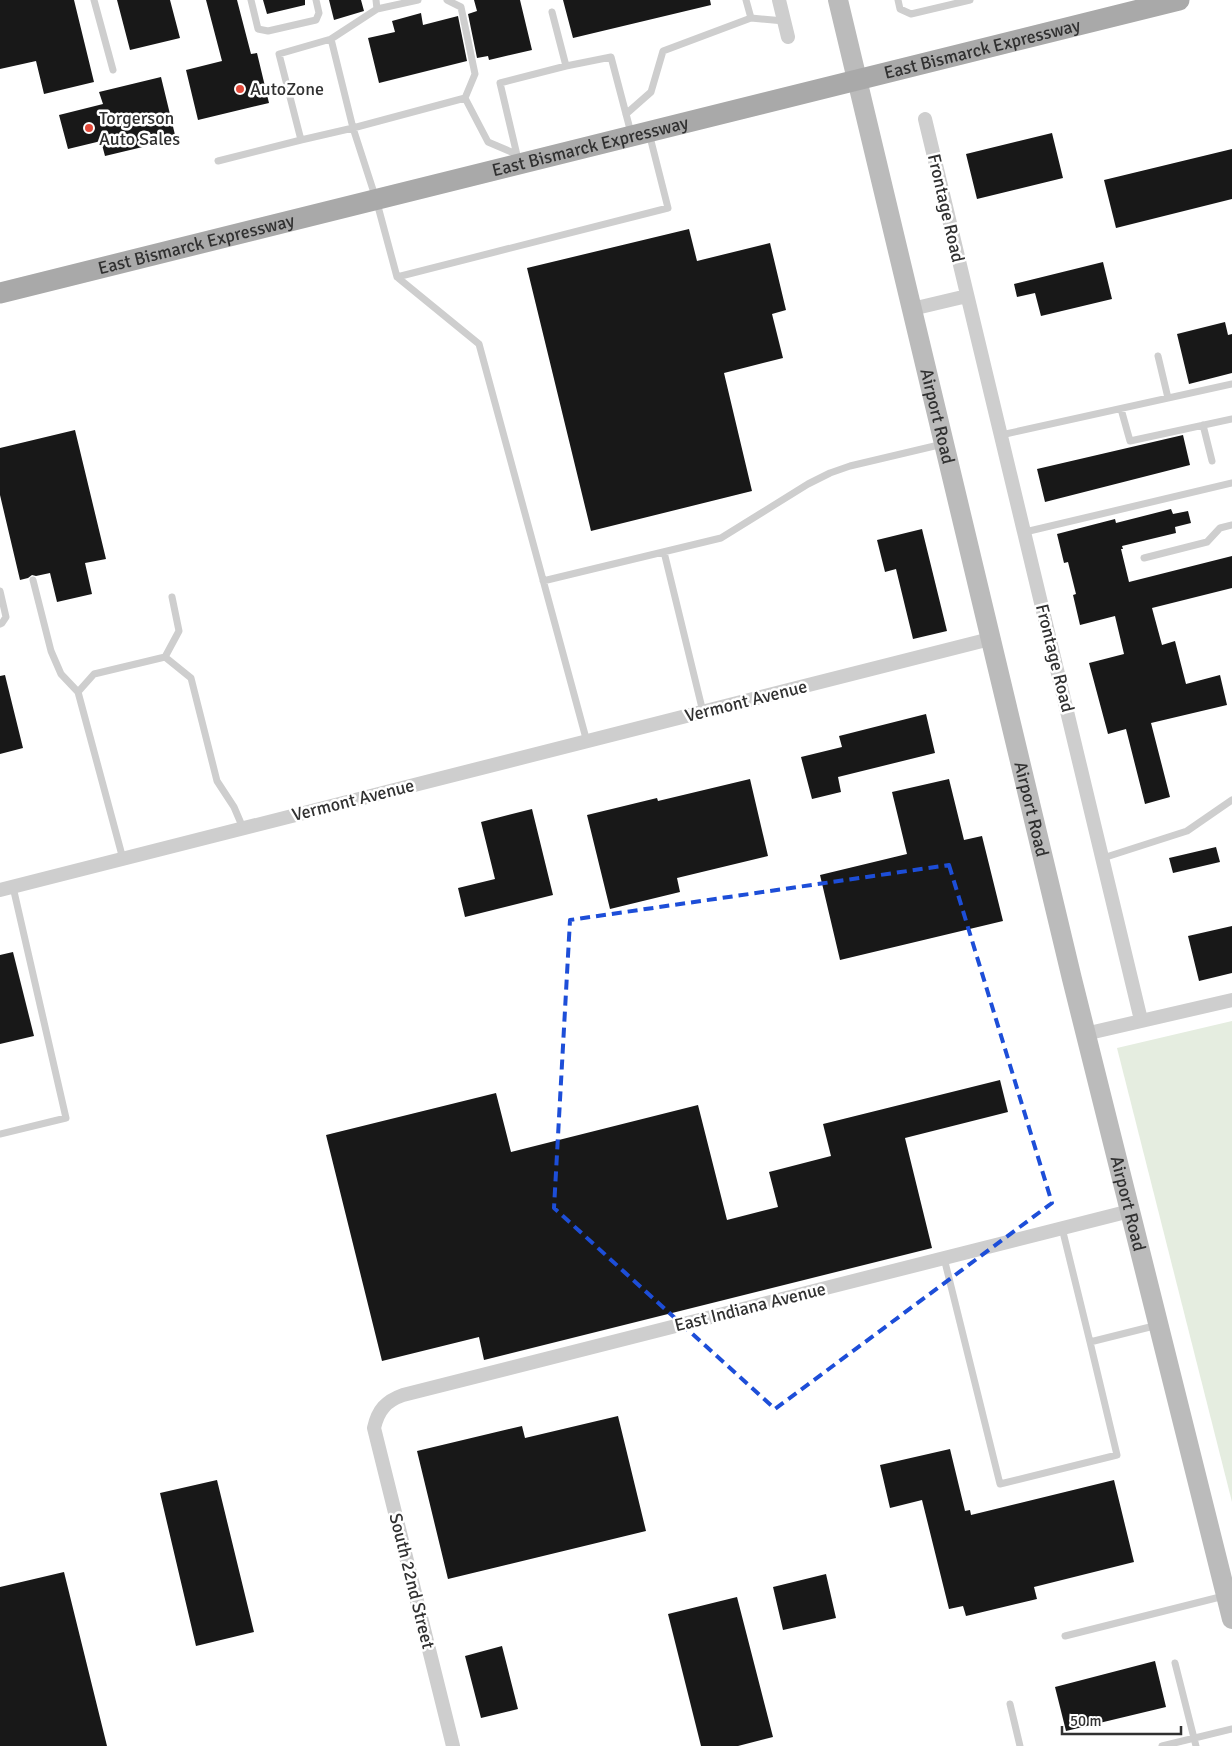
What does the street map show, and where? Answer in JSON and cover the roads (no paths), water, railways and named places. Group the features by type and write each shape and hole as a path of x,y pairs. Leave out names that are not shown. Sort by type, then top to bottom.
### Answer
{"main road":[{"name":"Airport Road","path":"838,0 1085,1034 1232,1619"},
{"name":"East Bismarck Expressway","path":"0,293 376,200 518,158 640,134 1179,0"}],"street":[{"path":"778,0 788,37"},
{"name":"Frontage Road","path":"925,119 1104,858 1141,1020"},
{"path":"912,309 967,296"},
{"name":"Vermont Avenue","path":"7,888 990,639"},
{"path":"1085,1034 1232,1000"},
{"name":"East Indiana Avenue","path":"377,1416 383,1406 392,1399 403,1395 1130,1211"},
{"name":"South 22nd Street","path":"377,1416 374,1428 453,1746"}],"lane":[{"path":"94,0 113,70"},
{"path":"251,0 258,29 268,31 316,20 319,14 316,0"},
{"path":"376,0 377,9"},
{"path":"301,140 279,54 330,39 377,9 418,0"},
{"path":"447,0 461,7 475,74 465,98"},
{"path":"746,0 750,18"},
{"path":"898,0 900,9 911,14 970,0"},
{"path":"552,12 566,66"},
{"path":"626,114 651,92 664,50 750,18 784,21"},
{"path":"330,39 353,128 376,200 397,277 478,344 587,742"},
{"path":"397,277 668,208 640,134 626,114 611,57 500,83 518,158"},
{"path":"218,161 465,98"},
{"path":"465,98 488,142 518,158"},
{"path":"1158,356 1168,398"},
{"path":"1001,436 1232,384"},
{"path":"1121,409 1130,441 1232,419"},
{"path":"1203,425 1212,461"},
{"path":"543,581 721,538 808,484 830,473 850,466 944,444"},
{"path":"1024,532 1232,483"},
{"path":"1144,558 1207,542 1220,528 1232,525"},
{"path":"664,552 703,712"},
{"path":"33,580 51,651 61,674 78,692 123,859"},
{"path":"0,591 6,617 0,624"},
{"path":"78,692 94,674 165,657 179,631 172,597"},
{"path":"165,657 191,678 216,781 234,807 243,828"},
{"path":"1104,858 1187,831 1232,800"},
{"name":"Vermont Avenue","path":"0,1134 66,1118 7,888"},
{"path":"944,1258 1000,1484 1117,1455 1062,1228"},
{"path":"1090,1342 1158,1325"},
{"path":"1065,1636 1226,1595"},
{"path":"1175,1663 1195,1742"},
{"path":"1010,1704 1020,1746"},
{"path":"1162,1746 1195,1742 1232,1729"}],"place":[{"name":"AutoZone","path":"240,89"},
{"name":"Torgerson Auto Sales","path":"89,128"}]}
